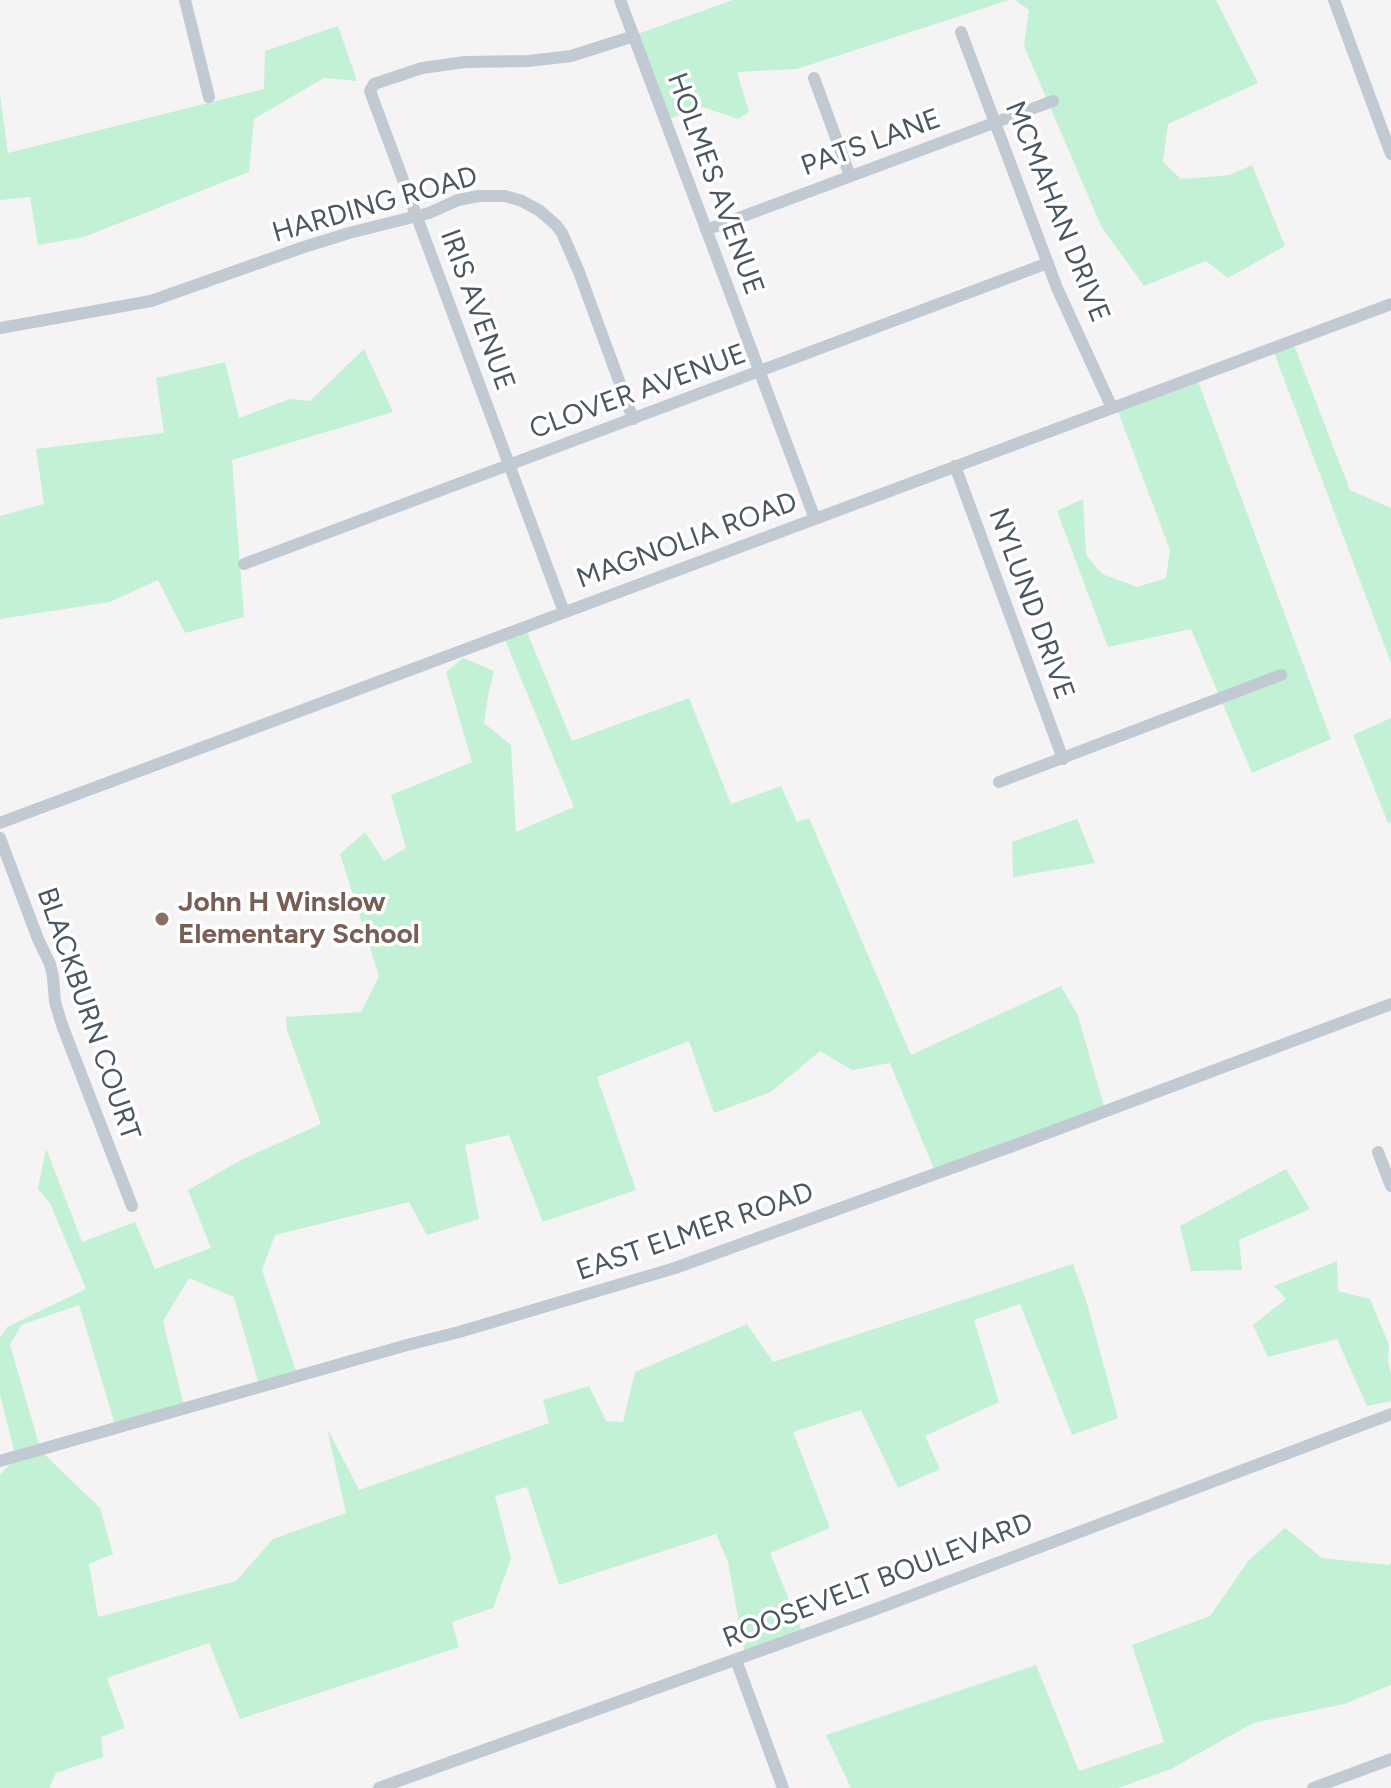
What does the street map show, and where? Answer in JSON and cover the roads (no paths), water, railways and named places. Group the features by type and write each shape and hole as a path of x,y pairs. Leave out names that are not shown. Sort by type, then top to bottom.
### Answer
{"street":[{"path":"185,0 209,97"},
{"name":"HOLMES AVENUE","path":"620,0 815,519"},
{"path":"1334,0 1391,154"},
{"name":"MCMAHAN DRIVE","path":"961,32 1048,263 1112,408"},
{"name":"IRIS AVENUE","path":"564,612 370,91 374,84 422,68 465,62 529,61 571,56 634,36"},
{"path":"814,78 850,176"},
{"name":"PATS LANE","path":"706,230 1053,101"},
{"name":"HARDING ROAD","path":"0,328 151,301 349,233 416,217 458,200 496,195 522,201 556,225 579,272 633,419"},
{"name":"CLOVER AVENUE","path":"244,564 1048,263"},
{"name":"MAGNOLIA ROAD","path":"0,823 1391,304"},
{"name":"NYLUND DRIVE","path":"955,466 1063,759"},
{"path":"999,782 1281,675"},
{"name":"BLACKBURN COURT","path":"0,838 50,964 55,1002 62,1025 132,1206"},
{"name":"EAST ELMER ROAD","path":"0,1461 675,1268 1391,1004"},
{"path":"1378,1152 1391,1186"},
{"name":"ROOSEVELT BOULEVARD","path":"379,1788 395,1785 736,1660 1391,1414"},
{"path":"736,1660 783,1788"},
{"path":"1313,1788 1391,1759"}],"place":[{"name":"John H Winslow Elementary School","path":"162,919"}]}
